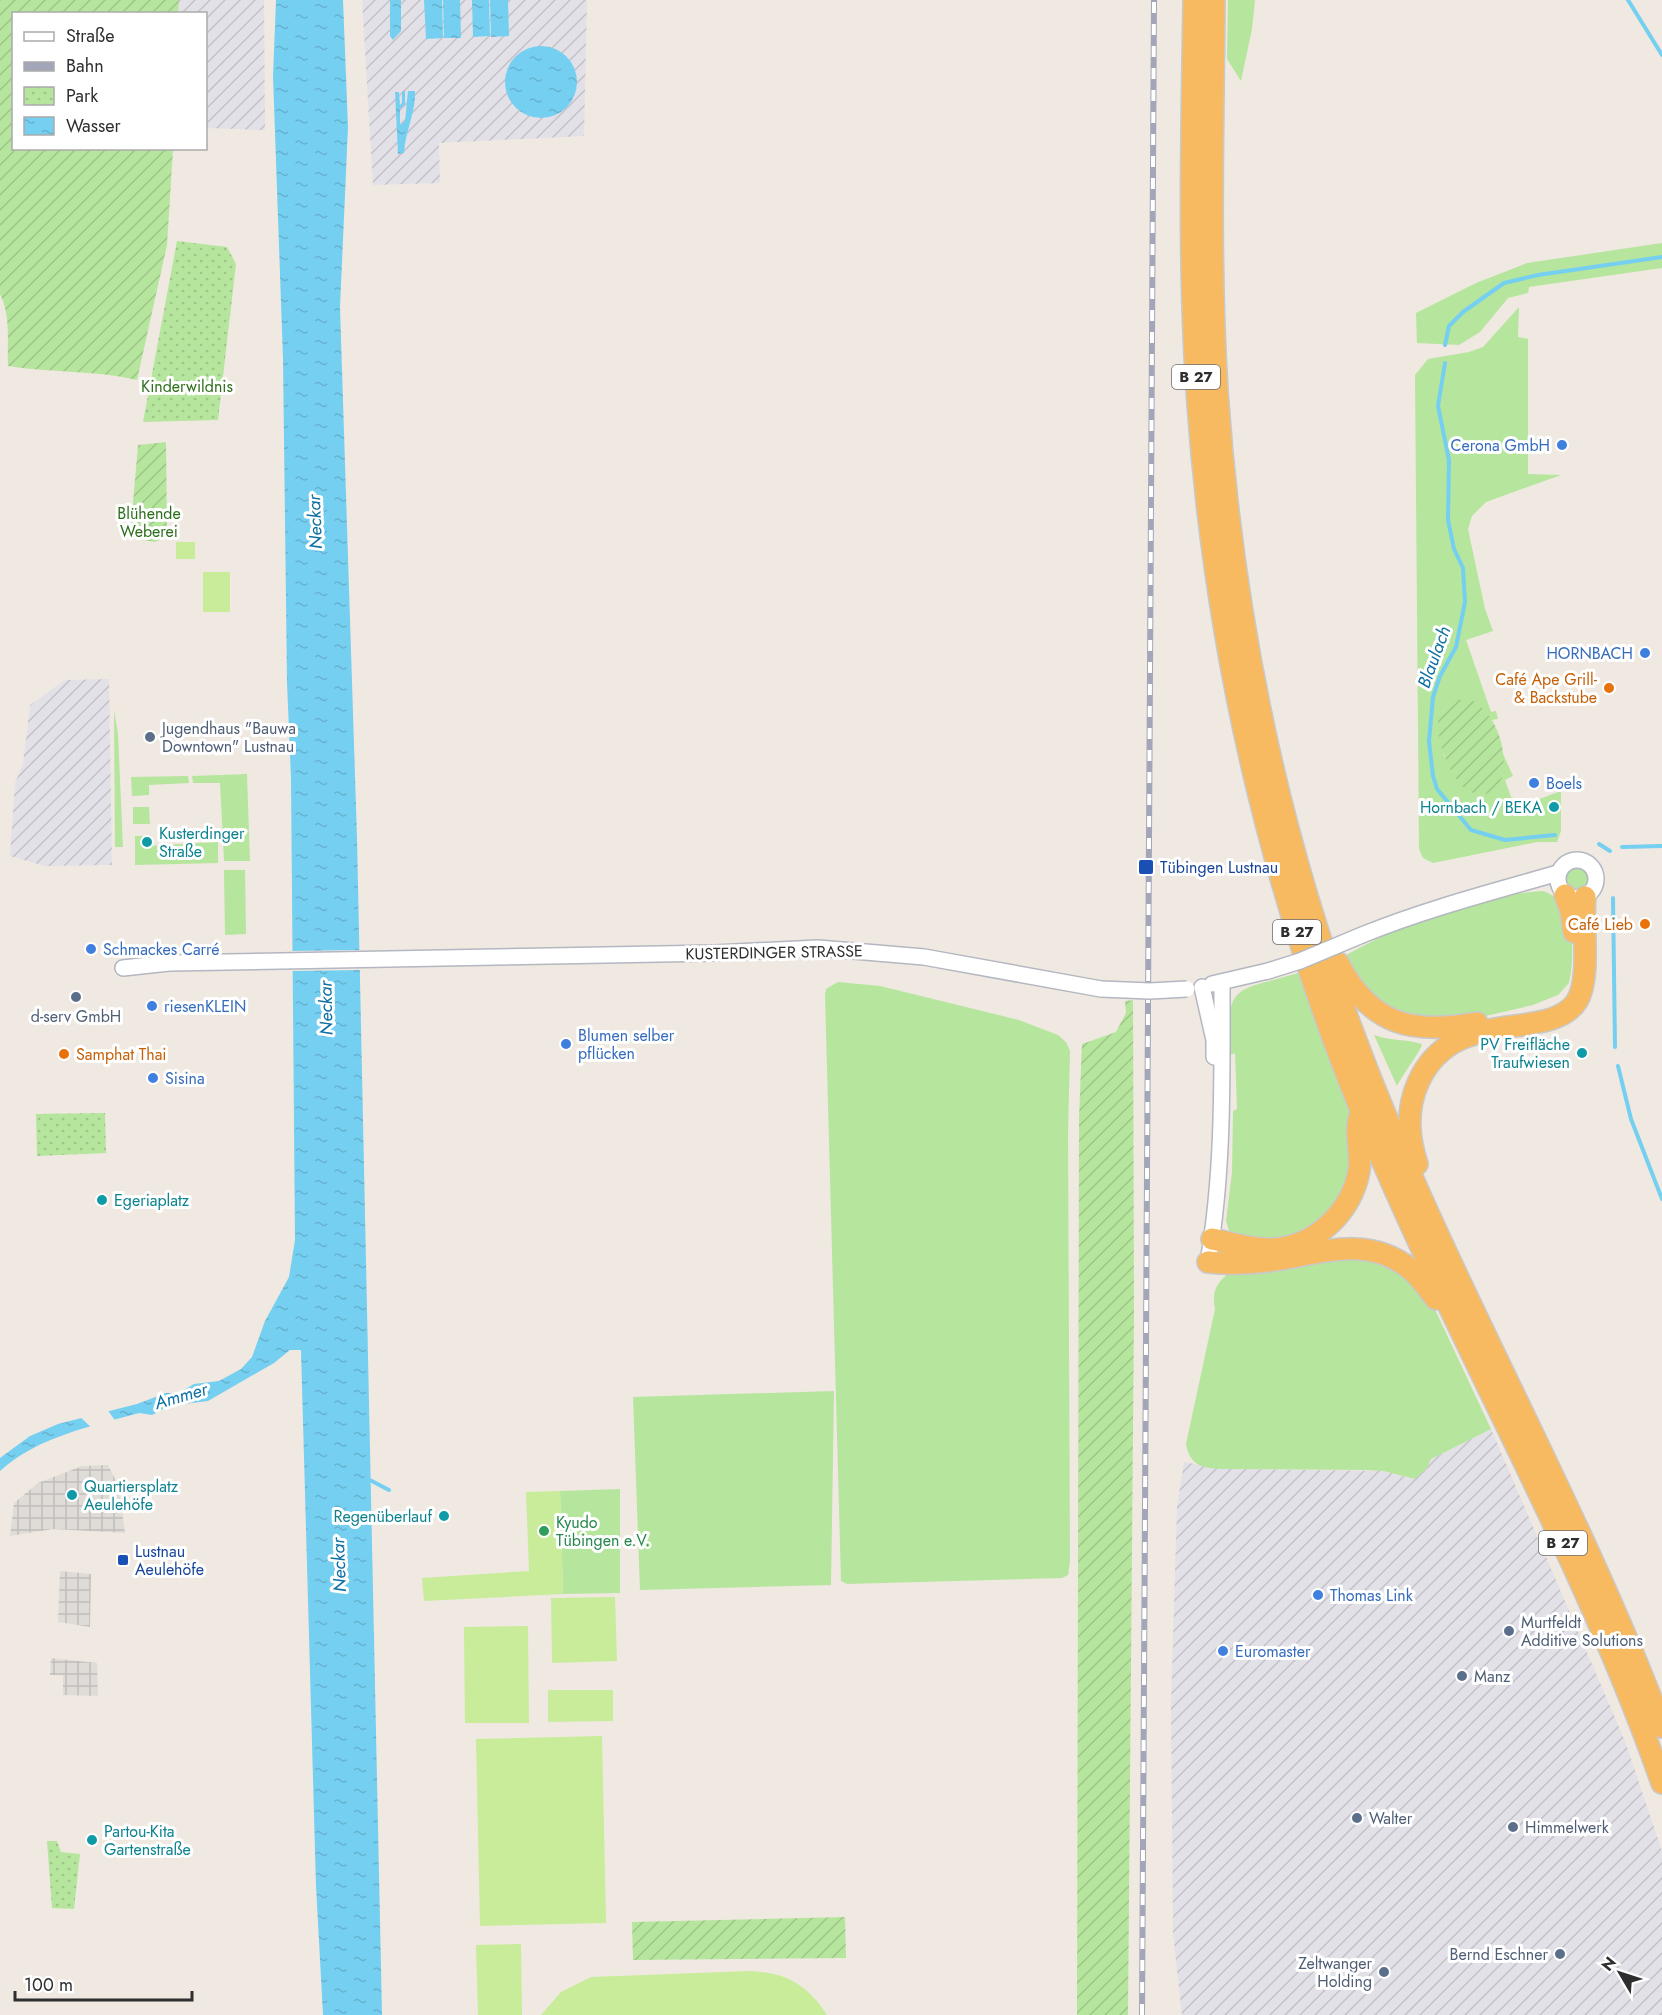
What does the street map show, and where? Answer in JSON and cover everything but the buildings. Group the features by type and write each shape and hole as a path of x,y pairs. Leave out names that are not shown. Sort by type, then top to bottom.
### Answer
{"highway":[{"name":"B 27","path":"1194,0 1191,211 1194,337 1206,494 1219,593 1241,716 1270,839 1328,1025 1362,1110 1451,1309 1589,1599 1619,1669 1662,1783"},
{"name":"B 27","path":"1214,0 1213,307 1220,424 1229,522 1242,612 1266,735 1316,924 1364,1062 1438,1235 1597,1570 1662,1727"},
{"path":"1316,924 1330,944 1348,982 1370,1007 1392,1020 1409,1026 1456,1027 1547,1007 1568,994 1573,984 1576,964 1570,894"},
{"path":"1438,1235 1436,1208 1411,1147 1409,1117 1416,1086 1434,1058 1462,1038 1498,1028 1558,1018 1568,1012 1581,993 1583,983 1570,894"},
{"path":"1212,1239 1271,1249 1302,1242 1328,1226 1344,1208 1357,1179 1360,1148 1357,1125 1362,1110"},
{"path":"1208,1263 1241,1264 1340,1248 1366,1249 1386,1254 1403,1263 1423,1281 1435,1298 1451,1309"}],"street":[{"path":"1571,861 1588,864 1596,878 1593,890 1570,894 1558,873 1571,861"},
{"name":"KUSTERDINGER STRASSE","path":"123,968 148,964 257,961 856,950 945,961 1101,989 1150,991 1194,988 1268,971 1452,902 1558,873"},
{"name":"KUSTERDINGER STRASSE","path":"1513,887 1570,894"},
{"path":"1208,1263 1222,1122 1222,982"},
{"path":"1194,988 1214,1040 1216,1100 1222,1122"}],"shaded area":[{"path":"179,0 264,0 265,130 207,128 207,12 178,12"},
{"path":"362,0 587,0 584,136 439,143 440,183 373,185"},
{"path":"109,679 112,865 45,866 10,856 15,783 23,764 30,705 65,680"},
{"path":"1491,1429 1625,1741 1662,1851 1662,2015 1182,2015 1173,1933 1171,1705 1177,1507 1184,1462 1222,1469 1383,1471 1414,1479 1427,1468 1431,1459"},
{"name":"Quartiersplatz Aeulehöfe","path":"108,1465 119,1487 125,1533 53,1529 10,1536 14,1503 38,1483 82,1466"},
{"path":"60,1571 91,1574 90,1627 58,1622"},
{"path":"51,1658 97,1663 98,1696 63,1695 63,1675 50,1675"}],"green space":[{"path":"0,0 179,0 178,12 12,12 12,150 173,150 167,245 137,380 8,366 6,311 0,294"},
{"path":"1228,0 1255,0 1252,29 1241,81 1227,59"},
{"name":"Kinderwildnis","path":"177,241 227,247 236,264 218,420 143,422"},
{"path":"1662,243 1662,268 1529,287 1528,293 1508,298 1480,332 1459,345 1417,343 1416,313 1476,283 1527,263"},
{"path":"1519,307 1518,337 1528,339 1528,474 1561,475 1486,502 1472,516 1468,529 1485,609 1493,631 1466,640 1491,712 1496,711 1498,719 1491,720 1487,713 1443,754 1455,776 1469,792 1503,772 1502,752 1513,776 1505,780 1515,808 1561,791 1561,831 1557,842 1537,842 1433,863 1423,858 1419,849 1415,375 1428,359 1469,352 1483,347"},
{"name":"Blühende Weberei","path":"166,442 167,537 155,542 130,538 138,445"},
{"path":"176,542 195,542 195,559 176,559"},
{"path":"203,572 230,572 230,612 203,612"},
{"path":"1455,700 1471,700 1482,707 1500,737 1503,749 1503,772 1499,784 1486,794 1470,792 1462,785 1450,768 1441,746 1439,717 1444,709"},
{"path":"114,710 118,734 123,847 115,847"},
{"path":"247,774 250,861 224,861 220,783 193,783 192,776"},
{"path":"188,776 189,783 149,785 149,795 132,796 131,777"},
{"path":"133,807 149,807 150,824 133,824"},
{"path":"135,836 145,836 145,846 218,842 218,863 135,865"},
{"path":"1576,867 1585,870 1588,879 1585,888 1576,891 1567,888 1564,879 1567,870"},
{"path":"224,870 245,870 246,934 225,935"},
{"path":"1543,891 1554,897 1562,906 1567,917 1571,931 1571,972 1569,983 1558,995 1533,1005 1477,1018 1433,1024 1381,1009 1341,958 1389,933 1439,913 1490,899"},
{"path":"1298,973 1351,1116 1357,1152 1332,1219 1276,1245 1230,1234 1226,1221 1232,1172 1233,1111 1237,1109 1235,1053 1230,1055 1230,1014 1238,994 1247,988"},
{"path":"838,982 880,986 1019,1020 1058,1035 1066,1042 1070,1051 1068,1134 1070,1562 1068,1575 1062,1578 847,1584 841,1581 825,995 826,989"},
{"path":"1133,1000 1134,1314 1128,2015 1077,2015 1079,1118 1082,1044 1116,1032 1126,1013 1125,1001"},
{"path":"1374,1035 1422,1044 1397,1086"},
{"path":"105,1113 106,1153 37,1156 36,1114"},
{"path":"1337,1254 1389,1261 1431,1301 1491,1429 1431,1459 1427,1468 1415,1479 1383,1471 1222,1469 1208,1468 1198,1464 1190,1457 1186,1444 1215,1309 1214,1294 1217,1286 1228,1274"},
{"path":"834,1391 831,1585 640,1590 633,1397"},
{"path":"620,1489 620,1593 563,1594 560,1491"},
{"name":"Kyudo Tübingen e.V.","path":"560,1491 563,1594 424,1601 422,1578 529,1571 526,1492"},
{"path":"615,1597 617,1661 552,1663 551,1598"},
{"path":"528,1626 529,1723 465,1723 464,1627"},
{"path":"548,1690 613,1690 613,1721 548,1722"},
{"path":"602,1736 606,1923 480,1926 476,1739"},
{"path":"47,1841 57,1841 61,1852 80,1854 74,1909 52,1908"},
{"path":"845,1917 846,1958 633,1960 632,1922"},
{"path":"521,1944 522,2015 478,2015 476,1945"},
{"path":"749,1971 774,1974 794,1982 812,1995 827,2015 541,2015 561,1992 591,1977"}],"water":[{"path":"276,0 343,0 348,127 340,307 357,838 382,2015 323,2015 316,1886 301,1350 290,1350 274,1363 208,1401 168,1406 152,1415 139,1413 66,1434 31,1449 0,1471 0,1458 30,1436 58,1424 137,1404 166,1393 179,1393 194,1384 219,1381 241,1369 252,1357 265,1321 289,1277 295,1240 291,779 287,682 283,359 273,76"},
{"path":"390,0 401,0 401,31 393,40 390,36"},
{"path":"424,0 442,0 443,38 426,39"},
{"path":"443,0 460,0 461,38 444,38"},
{"path":"472,0 489,0 490,36 473,37"},
{"path":"490,0 508,0 509,36 491,37"},
{"path":"541,46 561,52 571,62 577,82 571,102 561,112 541,118 521,112 511,102 505,82 511,62 521,52"},
{"path":"405,91 405,104 400,109 400,125 405,121 408,91 415,91 415,99 404,153 398,154 395,92 399,92 400,105 402,92"}],"pier":[{"path":"362,950 362,970 291,971 291,951"},
{"path":"106,1408 117,1423 94,1430 79,1416"}],"waterway":[{"name":"Blaulach","path":"1628,0 1662,55"},
{"name":"Blaulach","path":"1445,345 1449,326 1463,312 1504,283 1538,275 1662,257"},
{"name":"Blaulach","path":"1445,363 1438,406 1449,460 1448,520 1454,549 1463,568 1465,602 1456,647 1440,676 1433,697 1429,741 1433,776 1437,789 1471,830 1505,840 1555,835"},
{"name":"Blaulach","path":"1599,844 1610,851"},
{"path":"1622,847 1662,846"},
{"name":"Blaulach","path":"1613,898 1615,1047"},
{"name":"Blaulach","path":"1618,1066 1631,1119 1662,1199"},
{"path":"366,1478 389,1490"}],"railway":[{"path":"1142,2015 1154,0"}],"place":[{"name":"Cerona GmbH","path":"1562,445"},
{"name":"HORNBACH","path":"1645,653"},
{"name":"Café Ape Grill- & Backstube","path":"1609,688"},
{"name":"Jugendhaus \"Bauwa Downtown\" Lustnau","path":"150,737"},
{"name":"Boels","path":"1534,783"},
{"name":"Hornbach / BEKA","path":"1554,807"},
{"name":"Kusterdinger Straße","path":"147,842"},
{"name":"Tübingen Lustnau","path":"1146,867"},
{"name":"Café Lieb","path":"1645,924"},
{"name":"Schmackes Carré","path":"91,949"},
{"name":"d-serv GmbH","path":"76,997"},
{"name":"riesenKLEIN","path":"152,1006"},
{"name":"Blumen selber pflücken","path":"566,1044"},
{"name":"PV Freifläche Traufwiesen","path":"1582,1053"},
{"name":"Samphat Thai","path":"64,1054"},
{"name":"Sisina","path":"153,1078"},
{"name":"Egeriaplatz","path":"102,1200"},
{"name":"Quartiersplatz Aeulehöfe","path":"72,1495"},
{"name":"Regenüberlauf","path":"444,1516"},
{"name":"Kyudo Tübingen e.V.","path":"544,1531"},
{"name":"Lustnau Aeulehöfe","path":"123,1560"},
{"name":"Thomas Link","path":"1318,1595"},
{"name":"Murtfeldt Additive Solutions","path":"1509,1631"},
{"name":"Euromaster","path":"1223,1651"},
{"name":"Manz","path":"1462,1676"},
{"name":"Walter","path":"1357,1818"},
{"name":"Himmelwerk","path":"1513,1827"},
{"name":"Partou-Kita Gartenstraße","path":"92,1840"},
{"name":"Bernd Eschner","path":"1560,1954"},
{"name":"Zeltwanger Holding","path":"1384,1972"}],"water label":[{"name":"Neckar","path":"315,522"},
{"name":"Neckar","path":"326,1008"},
{"name":"Ammer","path":"181,1396"},
{"name":"Neckar","path":"339,1565"}]}
